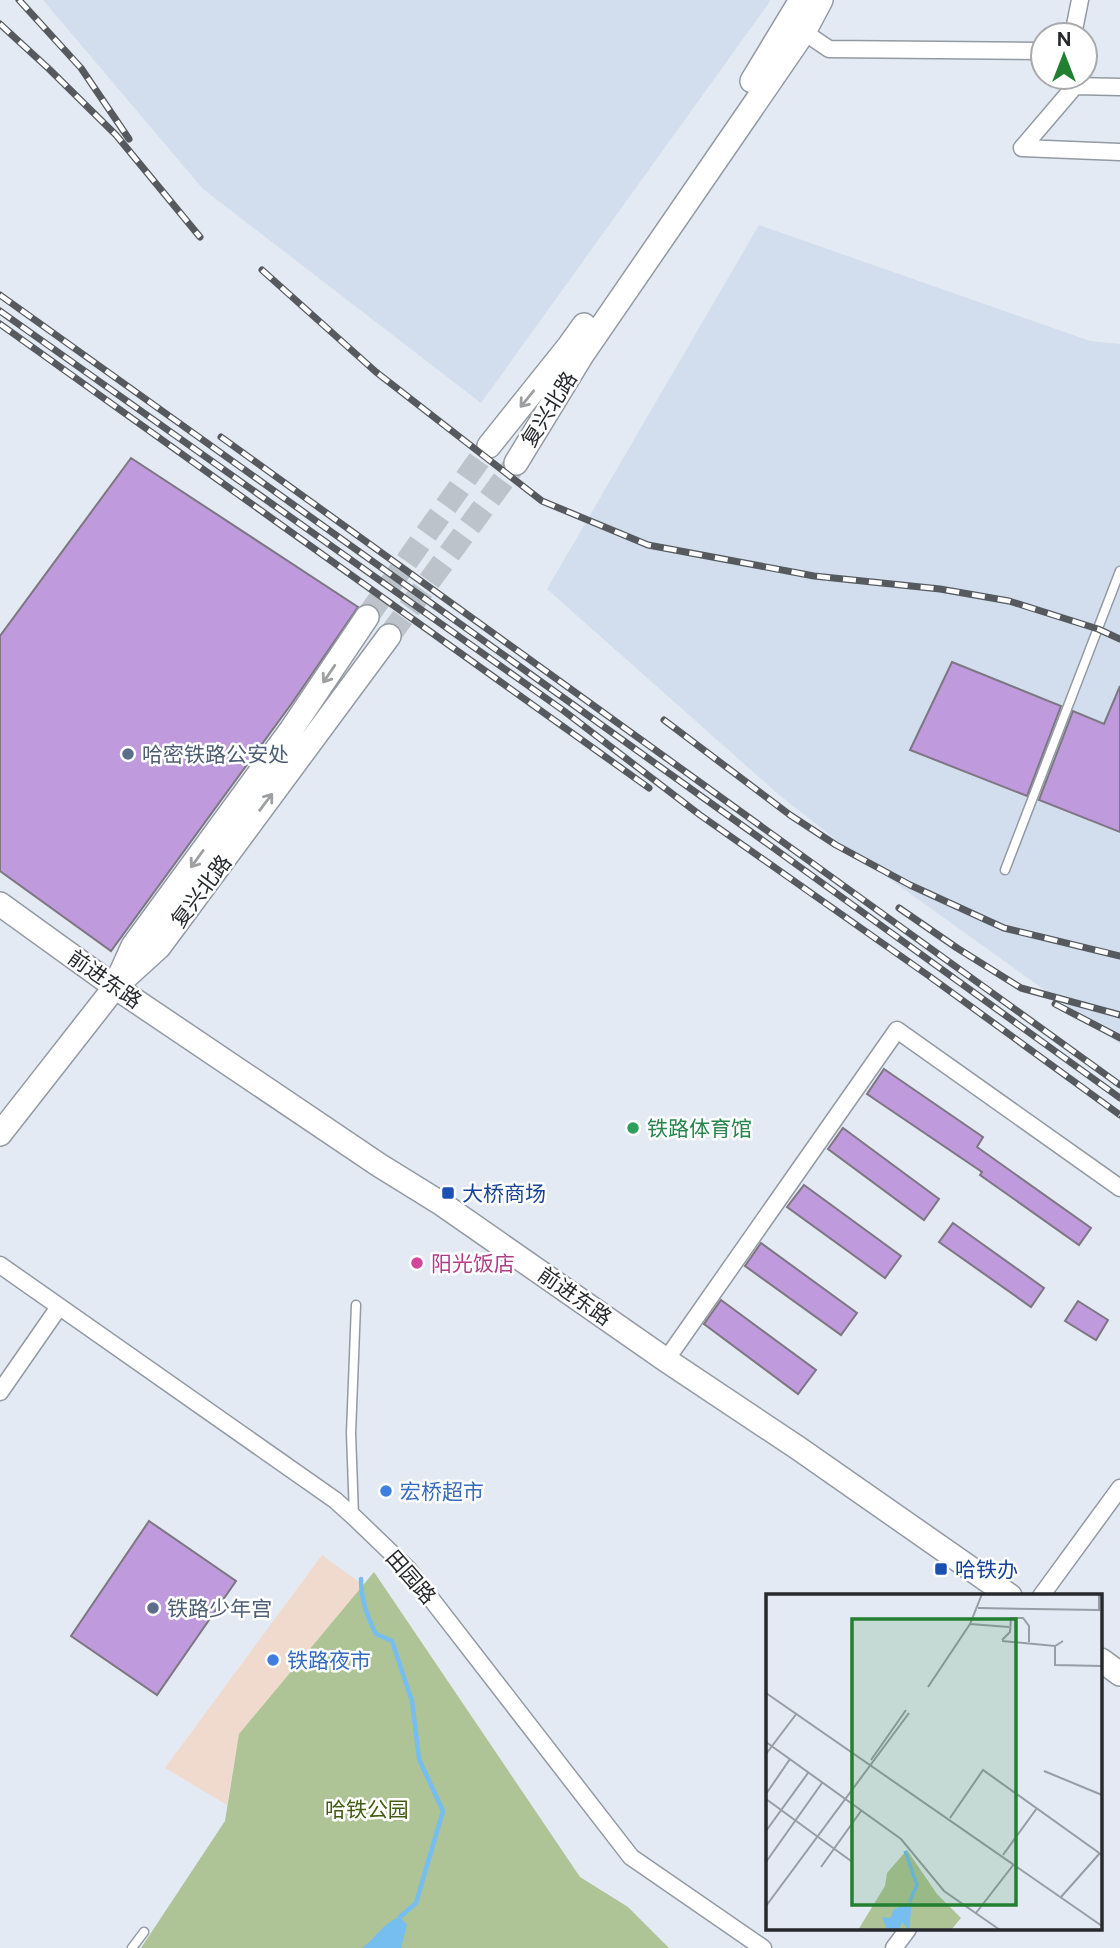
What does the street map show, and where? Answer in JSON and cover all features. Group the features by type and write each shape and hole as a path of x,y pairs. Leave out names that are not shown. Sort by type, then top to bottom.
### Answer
{"street":[{"path":"489,446 569,346 761,68 801,0"},
{"name":"复兴北路","path":"516,463 582,355 804,32 821,0"},
{"path":"1076,21 1080,0"},
{"path":"804,32 829,49 1029,51"},
{"path":"1099,84 1120,87"},
{"path":"1067,91 1022,148 1120,152"},
{"path":"115,987 133,946 291,730 367,617"},
{"name":"复兴北路","path":"0,1134 115,987 159,947 389,636"},
{"name":"前进东路","path":"0,904 115,987 379,1166 442,1204 1007,1594"},
{"path":"666,1360 898,1030 1120,1188"},
{"name":"田园路","path":"0,1265 324,1493 354,1517 408,1569 631,1857 763,1948"},
{"path":"0,1392 60,1307"},
{"path":"1042,1594 1120,1488"},
{"path":"894,1948 907,1930"}],"lane":[{"path":"1005,870 1120,571"},
{"path":"354,1517 351,1433 356,1305"},
{"path":"132,1948 144,1932"}],"shaded area":[{"path":"43,0 771,0 481,403 203,189"},
{"path":"759,225 1090,341 1120,344 1120,1044 848,849 778,794 547,589"},
{"name":"铁路夜市","path":"322,1555 363,1585 239,1734 227,1805 165,1768"}],"green space":[{"name":"哈铁公园","path":"374,1572 580,1877 628,1907 669,1948 141,1948 225,1821 239,1734"}],"water":[{"path":"400,1917 407,1925 401,1948 362,1948 390,1922"}],"building":[{"name":"哈密铁路公安处","path":"131,458 358,607 292,703 111,951 0,871 0,636"},
{"path":"952,662 1061,706 1027,796 910,750"},
{"path":"1120,686 1120,832 1039,800 1073,711 1104,724"},
{"path":"884,1069 983,1137 977,1147 1091,1228 1079,1245 980,1175 982,1172 867,1094"},
{"path":"843,1128 939,1199 924,1220 828,1149"},
{"path":"804,1185 901,1256 885,1278 787,1207"},
{"path":"953,1223 1044,1288 1031,1307 939,1242"},
{"path":"761,1243 857,1313 841,1335 745,1266"},
{"path":"721,1300 816,1370 798,1394 704,1324"},
{"path":"1078,1301 1108,1320 1096,1340 1065,1321"},
{"name":"铁路少年宫","path":"149,1521 236,1581 157,1695 71,1636"}],"waterway":[{"path":"361,1579 365,1608 376,1634 392,1641 412,1701 419,1759 443,1811 416,1903 398,1922"}],"tunnel":[{"path":"367,617 489,446"},
{"path":"389,636 516,463"}],"railway":[{"path":"19,0 81,68 129,139"},
{"path":"0,24 116,135 200,237"},
{"path":"262,270 376,372 542,501 648,545 814,576 940,589 1009,601 1098,629 1120,639"},
{"path":"0,295 1120,1098"},
{"path":"0,311 564,711 700,815 1120,1115"},
{"path":"0,324 649,788"},
{"path":"221,437 1120,1085"},
{"path":"664,720 790,815 836,845 910,885 1004,928 1120,956"},
{"path":"899,908 1021,988 1120,1015"},
{"path":"1055,1004 1120,1038"}],"place":[{"name":"哈密铁路公安处","path":"128,754"},
{"name":"铁路体育馆","path":"633,1128"},
{"name":"大桥商场","path":"448,1193"},
{"name":"阳光饭店","path":"417,1263"},
{"name":"宏桥超市","path":"386,1491"},
{"name":"哈铁办","path":"941,1569"},
{"name":"铁路少年宫","path":"153,1608"},
{"name":"铁路夜市","path":"273,1660"}]}
